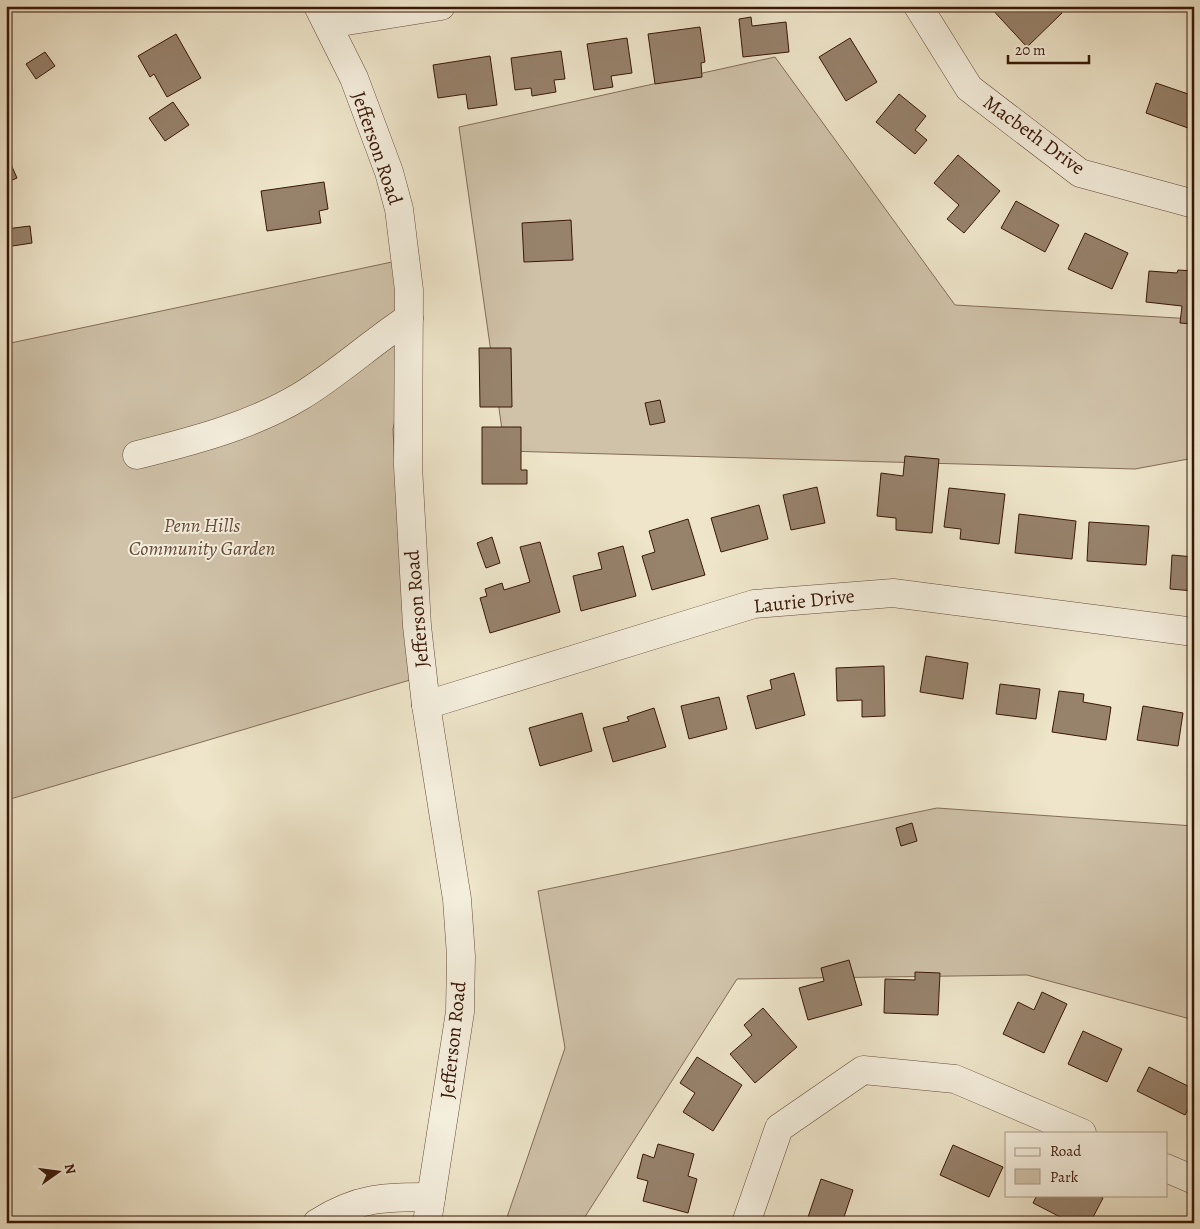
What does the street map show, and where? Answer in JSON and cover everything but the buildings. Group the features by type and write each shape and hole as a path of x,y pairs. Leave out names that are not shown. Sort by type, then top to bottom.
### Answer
{"street":[{"path":"323,15 441,6"},
{"name":"Macbeth Drive","path":"918,6 969,88 1080,173 1194,204"},
{"name":"Jefferson Road","path":"323,15 354,78 389,172 399,209 409,290 408,466 417,617 426,705 453,870 461,956 460,1012 429,1210"},
{"path":"137,455 195,440 243,424 300,396 409,318"},
{"name":"Laurie Drive","path":"426,705 754,604 893,593 1194,632"},
{"path":"746,1223 779,1128 863,1070 954,1079 1080,1132"},
{"path":"1168,1169 1194,1180"},
{"path":"317,1223 351,1204 371,1198 429,1210"}],"green space":[{"path":"775,57 955,305 1194,319 1194,458 1135,469 505,451 459,127"},
{"name":"Penn Hills Community Garden","path":"406,259 408,361 393,429 398,530 410,680 7,800 6,344"},
{"path":"937,808 1194,826 1194,1020 1027,975 737,979 581,1223 505,1223 565,1048 538,891"}]}
